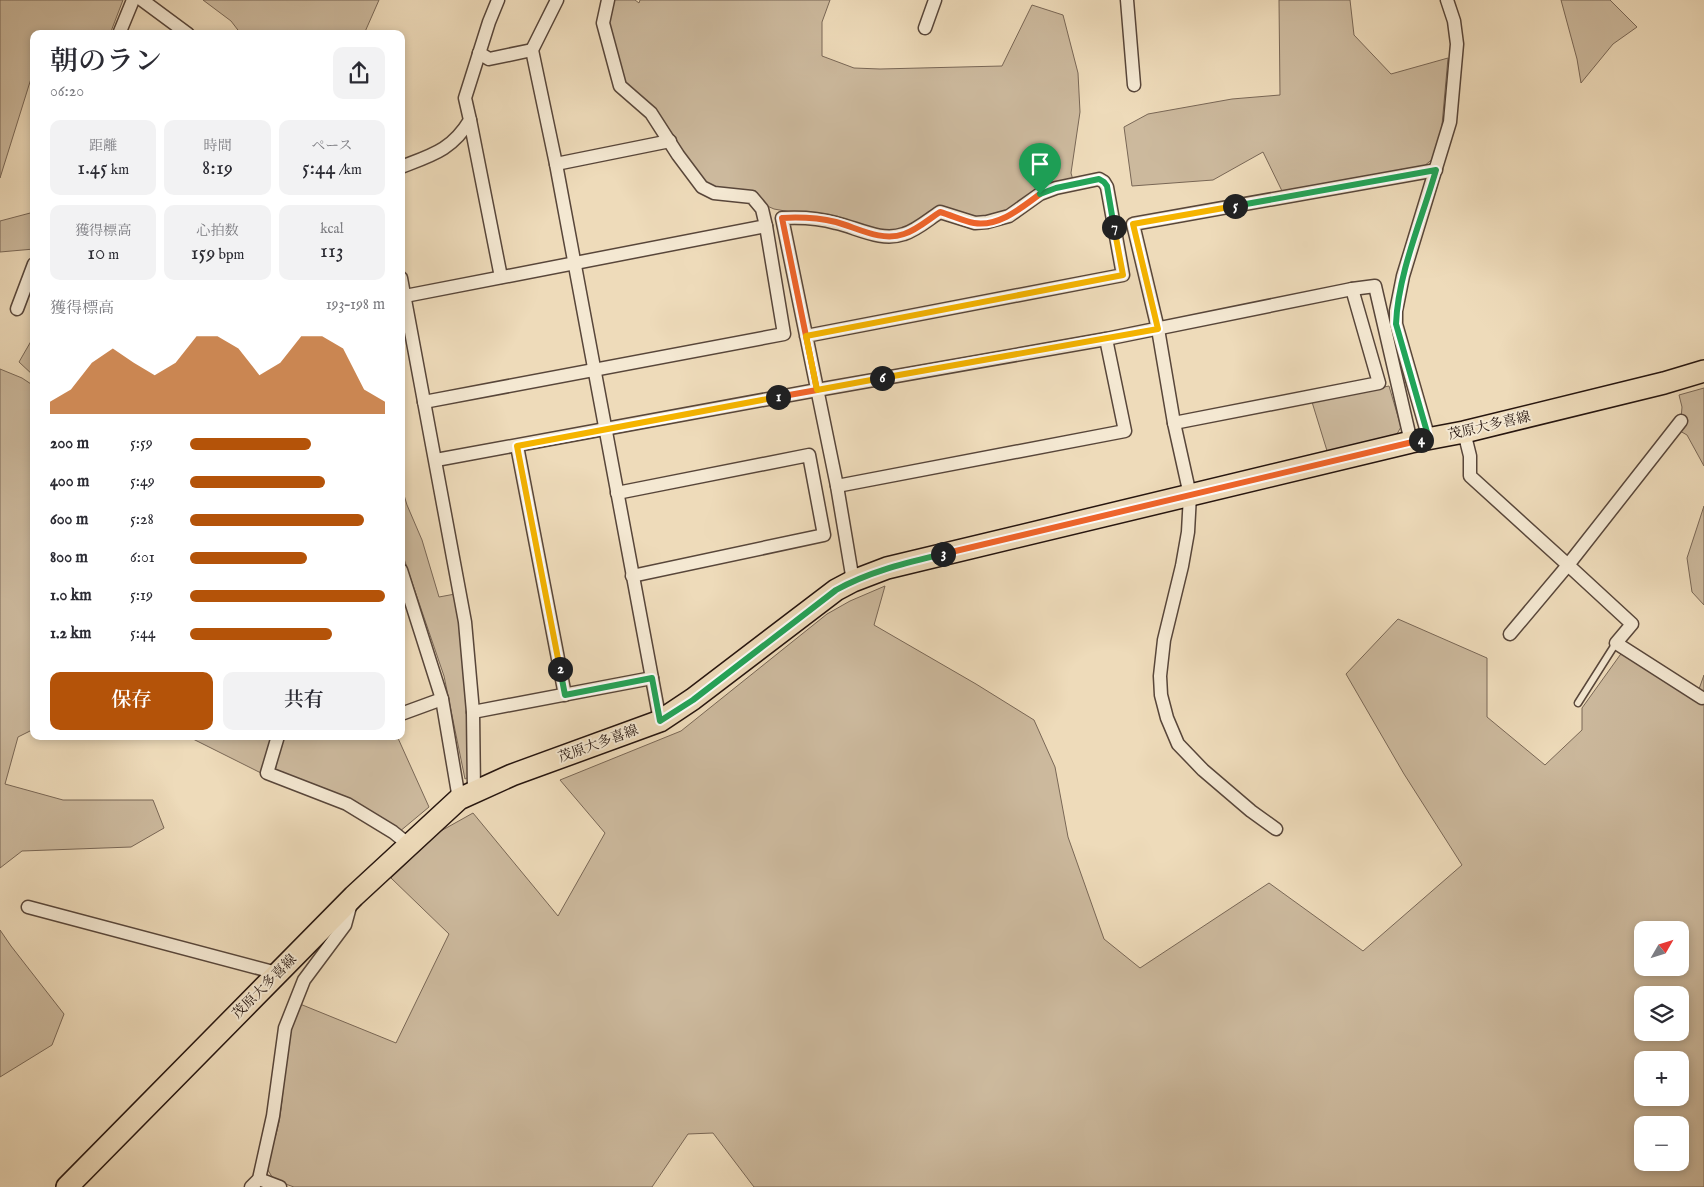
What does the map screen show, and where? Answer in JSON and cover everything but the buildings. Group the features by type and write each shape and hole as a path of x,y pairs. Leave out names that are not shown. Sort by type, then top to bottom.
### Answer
{"main road":[{"name":"茂原大多喜線","path":"67,1187 354,896 408,844 467,795 512,774 660,721 693,700 836,590 853,581 887,568 1420,440 1464,432 1664,383 1704,371"}],"street":[{"path":"121,30 133,0"},
{"path":"142,0 183,30"},
{"path":"498,0 489,22 465,98 501,278"},
{"path":"557,0 532,50 556,164 660,721"},
{"path":"424,402 784,334 762,208 752,197 714,193 702,187 678,155 651,113 620,86 603,23 608,0"},
{"path":"925,28 935,0"},
{"path":"1127,0 1134,85"},
{"path":"1420,440 1396,324 1396,311 1404,276 1450,122 1458,44 1454,21 1447,0"},
{"path":"479,53 489,59 532,50"},
{"path":"405,165 446,148 461,134 470,120"},
{"path":"556,164 670,141"},
{"path":"1276,829 1251,811 1203,770 1178,744 1167,718 1161,695 1160,676 1164,640 1182,566 1188,532 1190,495 1174,423 1158,329 1133,224 1436,170"},
{"path":"806,336 1123,275 1107,186 1099,179 1056,188 1040,194 1009,216 987,222 975,223 940,212 905,234 892,237 859,230 836,222 802,217 782,218 836,486 853,581"},
{"path":"467,795 473,712 465,622 405,296 766,226"},
{"path":"17,309 30,275"},
{"path":"436,460 1106,339 1375,286 1420,440"},
{"path":"1174,423 1379,383 1352,290"},
{"path":"836,486 1125,431 1106,339"},
{"path":"1510,634 1568,565 1681,421"},
{"path":"1464,432 1470,456 1470,476 1632,624 1616,644 1702,698"},
{"path":"517,446 565,695"},
{"path":"617,493 809,455 824,535 632,576"},
{"path":"405,583 442,699 467,795"},
{"path":"473,712 652,678"},
{"path":"405,713 442,699"},
{"path":"277,740 267,773 346,804 393,832 408,844"},
{"path":"280,1187 255,1183 272,1116 285,1028 304,980 344,925 354,896"},
{"path":"28,907 277,974"}],"lane":[{"path":"1578,702 1616,644"}],"shaded area":[{"path":"0,0 123,0 112,30 30,30 30,82 0,178"},
{"path":"203,0 379,0 366,30 238,30 231,21"},
{"path":"614,0 635,0 639,3 640,0 830,0 822,22 822,56 854,68 880,69 1002,66 1032,5 1063,15 1078,73 1080,112 1071,173 1073,180 1000,217 974,218 957,211 905,230 891,232 774,209 713,188 705,183 624,83 609,21"},
{"path":"1279,0 1350,0 1354,35 1391,74 1448,58 1441,136 1434,158 1424,166 1282,191 1263,152 1213,180 1132,186 1124,127 1148,114 1232,99 1280,95"},
{"path":"1561,0 1610,0 1637,27 1613,44 1581,83 1577,59"},
{"path":"30,213 30,249 0,252 0,221"},
{"path":"30,343 30,372 19,362"},
{"path":"0,369 30,383 30,731 18,737 5,784 63,800 153,800 164,828 131,847 22,851 0,868"},
{"path":"1389,386 1401,427 1394,439 1328,454 1312,402"},
{"path":"1704,388 1704,466 1687,435 1680,431 1682,407 1679,395"},
{"path":"405,498 422,540 439,597 455,594 461,625 471,776 465,779 444,676 405,562"},
{"path":"1704,506 1704,605 1692,592 1687,558"},
{"path":"885,586 874,625 1034,720 1055,767 1068,837 1104,939 1140,968 1269,883 1363,951 1462,865 1404,774 1346,674 1398,619 1487,658 1487,717 1545,765 1582,730 1582,708 1628,644 1699,689 1704,675 1704,1187 754,1187 713,1133 688,1134 652,1187 294,1187 274,1180 266,1167 279,1122 288,1048 300,1004 396,1043 449,934 391,878 439,832 473,813 558,916 605,833 560,780 681,731 827,614 850,601"},
{"path":"195,740 270,740 263,774"},
{"path":"281,740 399,740 429,807 399,832 275,772"},
{"path":"0,930 64,1014 52,1045 0,1077"}],"route":[{"path":"1040,194 1009,216 998,220 975,223 940,212 905,234 892,237 881,236 836,222 802,217 782,218 806,336 817,390 517,446 565,695 652,678 660,721 693,700 836,590 853,581 887,568 1429,439 1396,324 1396,311 1404,276 1436,170 1133,224 1158,329 817,390 806,336 1123,275 1107,186 1104,182 1099,179 1056,188 1040,194"}]}
